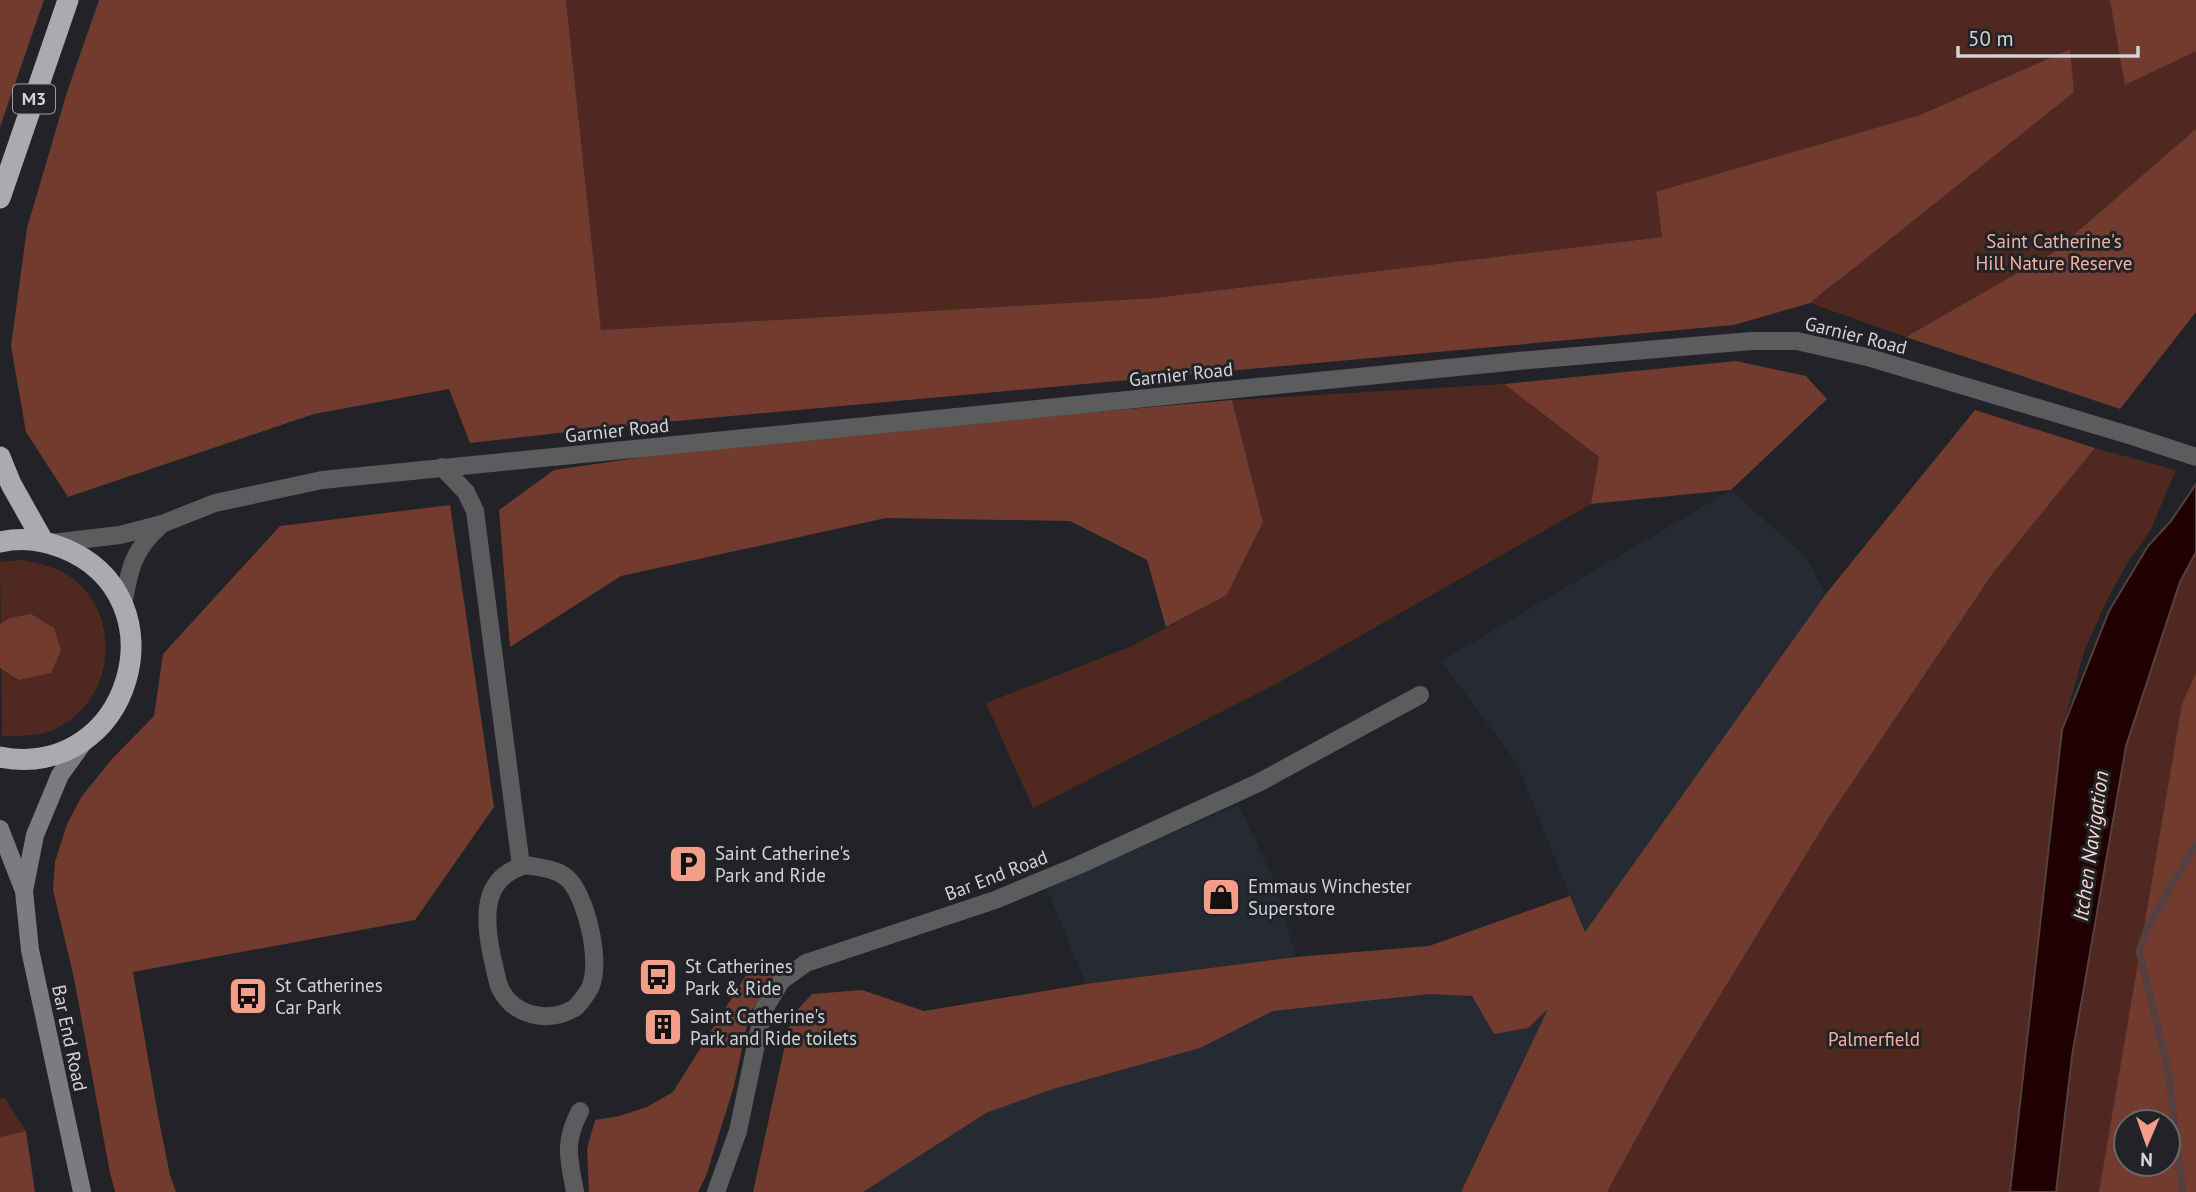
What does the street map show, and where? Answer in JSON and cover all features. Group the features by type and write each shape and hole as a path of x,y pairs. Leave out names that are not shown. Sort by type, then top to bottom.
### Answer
{"highway":[{"name":"M3","path":"0,198 68,0"},
{"path":"0,457 11,484 47,542"},
{"path":"0,542 47,542 74,552 94,566 111,585 123,606 131,635 129,674 123,693 108,719 86,739 64,751 39,758 0,757"}],"main road":[{"name":"Bar End Road","path":"24,891 35,835 61,775 86,739"},
{"name":"Bar End Road","path":"0,829 24,891 30,950 82,1192"}],"street":[{"name":"Garnier Road","path":"47,542 120,536 162,524 215,503 322,480 1751,341 1797,341 1867,357 2196,457"},
{"path":"442,467 466,492 475,511 521,866"},
{"name":"Garnier Road","path":"123,606 135,556 149,536 162,524"},
{"name":"Bar End Road","path":"716,1192 738,1131 763,1011 781,981 806,963 995,900 1079,865 1258,783 1420,695"},
{"path":"526,864 552,870 569,880 580,898 592,936 594,959 591,988 575,1008 549,1017 528,1014 509,1000 500,988 491,950 487,909 492,892 500,878 513,868 521,866 526,864"},
{"path":"575,1192 568,1156 569,1131 580,1111"}],"shaded area":[{"path":"0,0 44,0 0,127"},
{"path":"99,0 566,0 601,330 1154,298 1662,237 1656,192 1920,115 2070,49 2074,92 1810,303 1734,325 611,427 470,443 449,389 314,414 68,497 26,432 11,346 27,228 67,92"},
{"path":"2110,0 2196,0 2196,51 2125,85"},
{"path":"2196,129 2196,312 2120,409 1906,337 2053,253"},
{"path":"1736,361 1806,376 1827,399 1731,490 1591,504 1599,457 1504,384"},
{"path":"1232,400 1263,522 1227,595 1166,627 1147,560 1070,521 886,518 621,576 510,647 499,510 554,470 733,444"},
{"path":"1975,410 2095,448 1993,573 1829,817 1669,1079 1607,1192 1461,1192 1548,1009 1528,1028 1494,1034 1472,996 1429,994 1273,1011 1200,1048 1053,1089 986,1113 863,1192 753,1192 791,1017 812,994 862,990 924,1011 1086,984 1296,957 1429,946 1570,896 1585,932 1825,595"},
{"path":"1731,490 1807,558 1825,595 1585,933 1461,1192 840,1192 979,1072 1584,932 1516,762 1441,661"},
{"path":"450,505 494,807 415,920 133,972 158,1115 176,1192 115,1192 74,978 53,890 55,862 67,824 82,796 112,759 154,716 163,654 280,526"},
{"path":"31,614 54,628 61,650 51,673 19,680 0,668 0,624 10,618"},
{"path":"2196,673 2196,1192 2099,1192 2112,1116 2112,1178 2182,1178 2182,1108 2113,1108 2182,704"},
{"path":"1238,805 1272,875 1296,957 1086,984 1046,887"},
{"path":"792,966 750,1012 734,1086 706,1176 698,1192 589,1192 587,1149 595,1120 647,1107 673,1092 748,972"},
{"path":"26,1131 35,1192 0,1192 0,1137"}],"green space":[{"name":"Saint Catherine's Hill Nature Reserve","path":"566,0 2196,0 2196,252 1928,325 1906,337 1810,303 1830,288 2069,49 1920,115 1656,193 1662,237 1154,298 601,330"},
{"path":"1504,384 1599,457 1591,504 1276,684 1033,808 986,703 1130,647 1227,595 1263,522 1232,400"},
{"name":"Palmerfield","path":"2095,448 2176,470 2151,529 2125,567 2104,606 2084,652 2062,730 2010,1192 1607,1192 1669,1079 1829,817 1993,573"},
{"path":"2196,552 2196,1192 2056,1192 2072,1056 2126,745 2180,582"},
{"path":"23,560 58,570 77,582 91,599 101,618 105,659 91,698 77,714 45,733 2,736 0,562"},
{"path":"0,1098 5,1098 26,1131 0,1137"}],"water":[{"name":"Itchen Navigation","path":"2196,484 2196,552 2180,582 2126,746 2072,1056 2056,1192 2010,1192 2062,730 2109,611 2148,546 2171,521"}],"waterway":[{"path":"2183,1192 2168,1071 2139,951 2149,924 2196,844"}],"place":[{"name":"Saint Catherine's Park and Ride","path":"688,864"},
{"name":"Emmaus Winchester Superstore","path":"1221,897"},
{"name":"St Catherines Park & Ride","path":"658,977"},
{"name":"St Catherines Car Park","path":"248,996"},
{"name":"Saint Catherine's Park and Ride toilets","path":"663,1027"}]}
